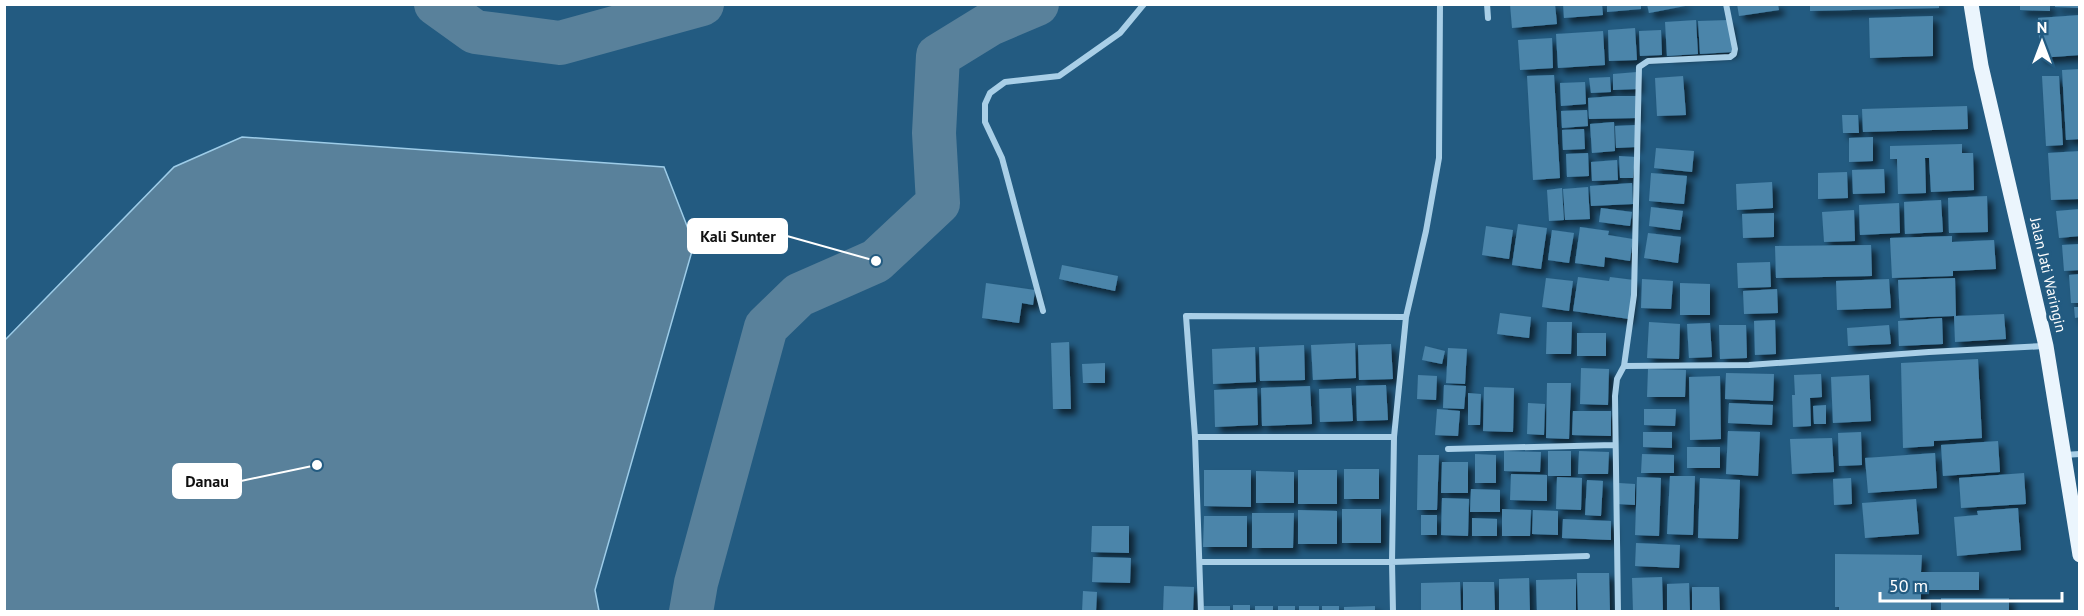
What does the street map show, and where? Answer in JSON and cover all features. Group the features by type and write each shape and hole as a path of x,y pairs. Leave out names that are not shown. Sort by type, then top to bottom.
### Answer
{"main road":[{"name":"Jalan Jati Waringin","path":"1971,4 1981,66 2046,346 2079,555"}],"street":[{"path":"1043,311 1002,158 985,122 985,104 990,93 1005,82 1059,76 1120,33 1144,4"},
{"path":"1393,612 1394,437 1406,317 1426,231 1439,158 1440,4"},
{"path":"1487,4 1488,18"},
{"path":"1618,612 1615,396 1617,379 1624,366 1634,295 1639,67 1648,61 1730,57 1734,54 1735,49 1726,4"},
{"path":"1178,315 1406,317"},
{"path":"1186,316 1195,437 1201,612"},
{"path":"1624,366 1749,365 2046,346"},
{"path":"1195,437 1394,437"},
{"path":"1448,449 1614,446"},
{"path":"2063,456 2079,454"},
{"path":"1200,562 1392,562 1587,556"}],"water":[{"path":"242,137 664,167 694,244 595,590 599,611 5,611 5,340 174,167"}],"building":[{"path":"1510,4 1555,4 1557,24 1512,28"},
{"path":"1563,4 1602,4 1603,15 1564,18"},
{"path":"1607,4 1641,4 1641,9 1607,12"},
{"path":"1647,4 1685,4 1685,6 1649,13"},
{"path":"1737,4 1778,4 1779,10 1739,16"},
{"path":"1810,4 1939,4 1939,8 1810,11"},
{"path":"2020,4 2050,4 2050,11 2020,10"},
{"path":"2055,4 2080,4 2080,8 2055,7"},
{"path":"2080,15 2080,55 2040,58 2038,18"},
{"path":"1933,16 1933,56 1870,58 1869,18"},
{"path":"1696,20 1698,54 1667,56 1665,22"},
{"path":"1729,20 1733,52 1700,54 1698,21"},
{"path":"1635,28 1637,60 1609,61 1608,30"},
{"path":"1661,30 1662,55 1640,56 1639,31"},
{"path":"1603,31 1605,65 1558,68 1556,34"},
{"path":"1552,38 1553,68 1520,70 1518,40"},
{"path":"2080,69 2080,139 2066,140 2062,70"},
{"path":"1637,72 1638,89 1613,90 1613,74"},
{"path":"1554,75 1560,178 1533,180 1527,76"},
{"path":"1683,76 1686,115 1657,116 1655,78"},
{"path":"2042,76 2059,76 2063,145 2046,146"},
{"path":"1610,77 1611,92 1591,93 1589,78"},
{"path":"1585,82 1586,104 1561,106 1560,83"},
{"path":"1636,96 1637,118 1589,119 1588,98"},
{"path":"1967,106 1968,129 1863,132 1862,109"},
{"path":"1587,110 1588,126 1562,128 1561,111"},
{"path":"1842,115 1858,115 1859,133 1843,133"},
{"path":"1614,122 1615,151 1592,153 1590,124"},
{"path":"1636,125 1636,147 1616,148 1615,126"},
{"path":"1584,129 1585,149 1563,150 1562,130"},
{"path":"1873,137 1873,161 1849,162 1849,138"},
{"path":"1962,144 1962,153 1973,153 1974,190 1931,192 1929,158 1925,158 1926,193 1898,194 1897,159 1890,159 1890,146"},
{"path":"1656,148 1694,151 1692,172 1654,168"},
{"path":"2080,151 2080,199 2051,200 2048,153"},
{"path":"1588,153 1589,176 1567,177 1566,154"},
{"path":"1619,156 1635,157 1633,178 1620,178"},
{"path":"1617,160 1618,180 1592,181 1591,162"},
{"path":"1884,169 1885,193 1853,194 1852,170"},
{"path":"1847,172 1848,198 1818,199 1818,173"},
{"path":"1651,173 1687,176 1684,204 1649,201"},
{"path":"1772,182 1773,208 1737,210 1736,184"},
{"path":"1632,183 1633,204 1591,206 1590,186"},
{"path":"1588,187 1590,219 1565,220 1563,189"},
{"path":"1562,188 1564,220 1549,221 1547,190"},
{"path":"1987,196 1988,232 1949,233 1948,198"},
{"path":"1941,200 1943,232 1905,234 1904,202"},
{"path":"1899,203 1900,233 1860,235 1859,205"},
{"path":"1651,207 1683,211 1680,230 1649,226"},
{"path":"1601,208 1632,212 1630,226 1599,222"},
{"path":"2080,209 2080,236 2059,238 2056,211"},
{"path":"1854,210 1855,241 1824,242 1822,212"},
{"path":"1774,213 1774,237 1743,238 1742,214"},
{"path":"1518,224 1547,228 1541,269 1512,265"},
{"path":"1486,226 1513,230 1509,259 1482,255"},
{"path":"1580,227 1609,231 1608,235 1633,239 1630,261 1605,257 1604,267 1575,263"},
{"path":"1552,230 1574,233 1569,263 1548,260"},
{"path":"1648,233 1681,237 1678,263 1644,258"},
{"path":"1952,236 1952,242 1994,240 1996,269 1953,271 1953,276 1892,278 1890,238"},
{"path":"2080,244 2080,270 2064,271 2062,245"},
{"path":"1871,245 1872,276 1776,278 1775,246"},
{"path":"1770,262 1771,287 1738,288 1737,263"},
{"path":"1062,265 1118,276 1115,291 1059,279"},
{"path":"2080,274 2080,303 2071,303 2069,275"},
{"path":"1578,277 1609,281 1610,277 1634,280 1629,319 1573,311"},
{"path":"1546,278 1573,281 1569,311 1542,307"},
{"path":"1955,278 1956,316 2004,314 2006,339 1955,342 1954,316 1900,318 1898,280"},
{"path":"1642,279 1673,281 1671,309 1641,308"},
{"path":"1889,279 1891,308 1837,310 1836,281"},
{"path":"986,283 1035,290 1033,305 1022,303 1019,323 982,318"},
{"path":"1680,283 1710,284 1710,315 1680,315"},
{"path":"1777,289 1778,313 1744,314 1743,291"},
{"path":"2074,307 2080,307 2080,317 2075,318"},
{"path":"1500,313 1531,317 1529,338 1497,334"},
{"path":"1942,318 1943,344 1899,346 1898,321"},
{"path":"1775,320 1776,354 1755,355 1754,321"},
{"path":"1547,322 1572,322 1571,354 1546,354"},
{"path":"1649,322 1680,324 1679,359 1647,358"},
{"path":"1710,323 1712,357 1689,358 1687,324"},
{"path":"1719,325 1746,325 1747,358 1720,359"},
{"path":"1889,325 1891,344 1848,346 1847,328"},
{"path":"1577,333 1606,333 1606,356 1577,356"},
{"path":"1069,342 1071,409 1053,409 1051,343"},
{"path":"1355,343 1356,378 1313,380 1311,345"},
{"path":"1391,344 1393,379 1359,380 1358,345"},
{"path":"1304,345 1305,380 1260,381 1259,347"},
{"path":"1425,346 1445,351 1442,364 1422,360"},
{"path":"1255,347 1256,382 1213,384 1212,349"},
{"path":"1448,348 1467,349 1465,384 1446,383"},
{"path":"1978,359 1982,438 1934,441 1934,446 1903,448 1901,363"},
{"path":"1105,363 1105,383 1083,383 1082,364"},
{"path":"1581,368 1609,369 1608,405 1580,404"},
{"path":"1648,369 1686,370 1685,397 1647,397"},
{"path":"1726,373 1774,374 1773,401 1725,399"},
{"path":"1821,374 1822,397 1810,398 1811,426 1793,427 1794,375"},
{"path":"1418,375 1437,376 1436,400 1417,399"},
{"path":"1869,375 1871,421 1833,423 1831,377"},
{"path":"1720,376 1721,439 1690,440 1689,377"},
{"path":"1547,383 1571,383 1569,439 1546,438"},
{"path":"1386,385 1388,420 1357,421 1356,386"},
{"path":"1444,385 1466,386 1464,409 1443,408"},
{"path":"1310,386 1312,424 1262,426 1261,388"},
{"path":"1484,387 1514,388 1513,432 1483,431"},
{"path":"1257,388 1258,425 1215,427 1214,390"},
{"path":"1351,388 1353,421 1320,422 1319,389"},
{"path":"1468,393 1481,394 1480,425 1468,425"},
{"path":"1528,403 1545,404 1544,435 1527,434"},
{"path":"1729,403 1773,405 1772,425 1728,423"},
{"path":"1826,405 1826,424 1814,424 1813,406"},
{"path":"1437,409 1460,411 1458,436 1435,435"},
{"path":"1644,409 1676,409 1675,426 1644,425"},
{"path":"1573,411 1611,411 1611,436 1572,435"},
{"path":"1728,431 1760,432 1758,476 1726,474"},
{"path":"1643,432 1672,432 1672,448 1643,447"},
{"path":"1861,432 1862,465 1839,466 1838,433"},
{"path":"1832,438 1834,472 1792,474 1790,439"},
{"path":"1998,441 2000,472 1943,476 1941,445"},
{"path":"1687,447 1720,447 1720,468 1687,468"},
{"path":"1504,451 1541,452 1540,472 1504,471"},
{"path":"1548,451 1571,451 1571,476 1548,476"},
{"path":"1579,451 1609,452 1608,474 1578,474"},
{"path":"1935,453 1937,488 1868,493 1865,458"},
{"path":"1475,454 1496,455 1496,483 1475,483"},
{"path":"1642,454 1674,455 1674,473 1641,473"},
{"path":"1418,455 1439,455 1437,510 1417,510"},
{"path":"1442,462 1468,462 1468,493 1441,493"},
{"path":"1344,469 1379,469 1379,499 1344,499"},
{"path":"1204,470 1251,470 1251,507 1204,506"},
{"path":"1298,470 1337,470 1337,504 1298,504"},
{"path":"1256,471 1294,472 1294,503 1256,503"},
{"path":"2024,473 2026,504 1961,508 1959,478"},
{"path":"1511,474 1547,475 1547,501 1510,500"},
{"path":"1670,476 1695,476 1693,535 1667,534"},
{"path":"1557,477 1582,478 1581,510 1556,509"},
{"path":"1637,477 1661,478 1659,536 1635,535"},
{"path":"1700,478 1740,480 1738,539 1698,538"},
{"path":"1851,478 1852,504 1834,505 1833,479"},
{"path":"1587,480 1603,481 1601,516 1585,515"},
{"path":"1619,483 1635,484 1635,505 1618,504"},
{"path":"1471,489 1500,490 1500,512 1470,512"},
{"path":"1442,498 1469,499 1468,536 1441,535"},
{"path":"1916,499 1919,534 1865,538 1862,503"},
{"path":"2018,508 2021,550 1957,556 1954,517 1978,515 1977,511"},
{"path":"1342,509 1381,509 1381,543 1342,543"},
{"path":"1502,509 1531,510 1530,536 1502,536"},
{"path":"1298,510 1337,511 1337,544 1298,544"},
{"path":"1533,510 1558,511 1558,535 1532,534"},
{"path":"1252,513 1294,513 1293,548 1252,548"},
{"path":"1421,515 1437,515 1437,535 1421,535"},
{"path":"1204,516 1247,516 1247,547 1203,547"},
{"path":"1472,518 1497,519 1497,536 1472,536"},
{"path":"1563,519 1611,521 1611,540 1562,538"},
{"path":"1092,526 1129,526 1129,553 1091,552"},
{"path":"1636,543 1680,545 1679,568 1635,566"},
{"path":"1835,554 1922,555 1921,572 1979,572 1979,590 1921,590 1921,600 1931,600 1931,612 1839,612 1839,607 1835,607"},
{"path":"1093,557 1131,558 1130,583 1092,582"},
{"path":"1577,573 1609,573 1610,612 1578,612"},
{"path":"1662,577 1663,612 1633,612 1632,578"},
{"path":"1529,578 1530,612 1499,612 1499,579"},
{"path":"1576,579 1576,612 1537,612 1536,580"},
{"path":"1460,582 1461,612 1421,612 1421,583"},
{"path":"1463,582 1494,582 1495,612 1463,612"},
{"path":"1689,583 1690,612 1667,612 1667,584"},
{"path":"1164,586 1194,587 1193,612 1163,612"},
{"path":"1692,587 1719,587 1720,612 1692,612"},
{"path":"1083,591 1097,592 1096,612 1082,612"},
{"path":"1941,598 2009,598 2009,612 1941,612"},
{"path":"1233,605 1250,605 1250,612 1233,612"},
{"path":"1204,606 1230,606 1230,612 1204,612"},
{"path":"1255,606 1273,606 1273,612 1255,612"},
{"path":"1278,606 1295,606 1295,612 1278,612"},
{"path":"1299,606 1319,606 1319,612 1299,612"},
{"path":"1322,606 1339,606 1339,612 1322,612"},
{"path":"1375,606 1375,612 1344,612 1344,607"}],"waterway":[{"path":"436,4 475,32 560,43 702,4"},
{"path":"691,612 696,583 766,327 799,295 876,261 938,203 934,133 938,56 990,24 1037,4"}],"place":[{"name":"Kali Sunter","path":"876,261"},
{"name":"Danau","path":"317,465"}]}
